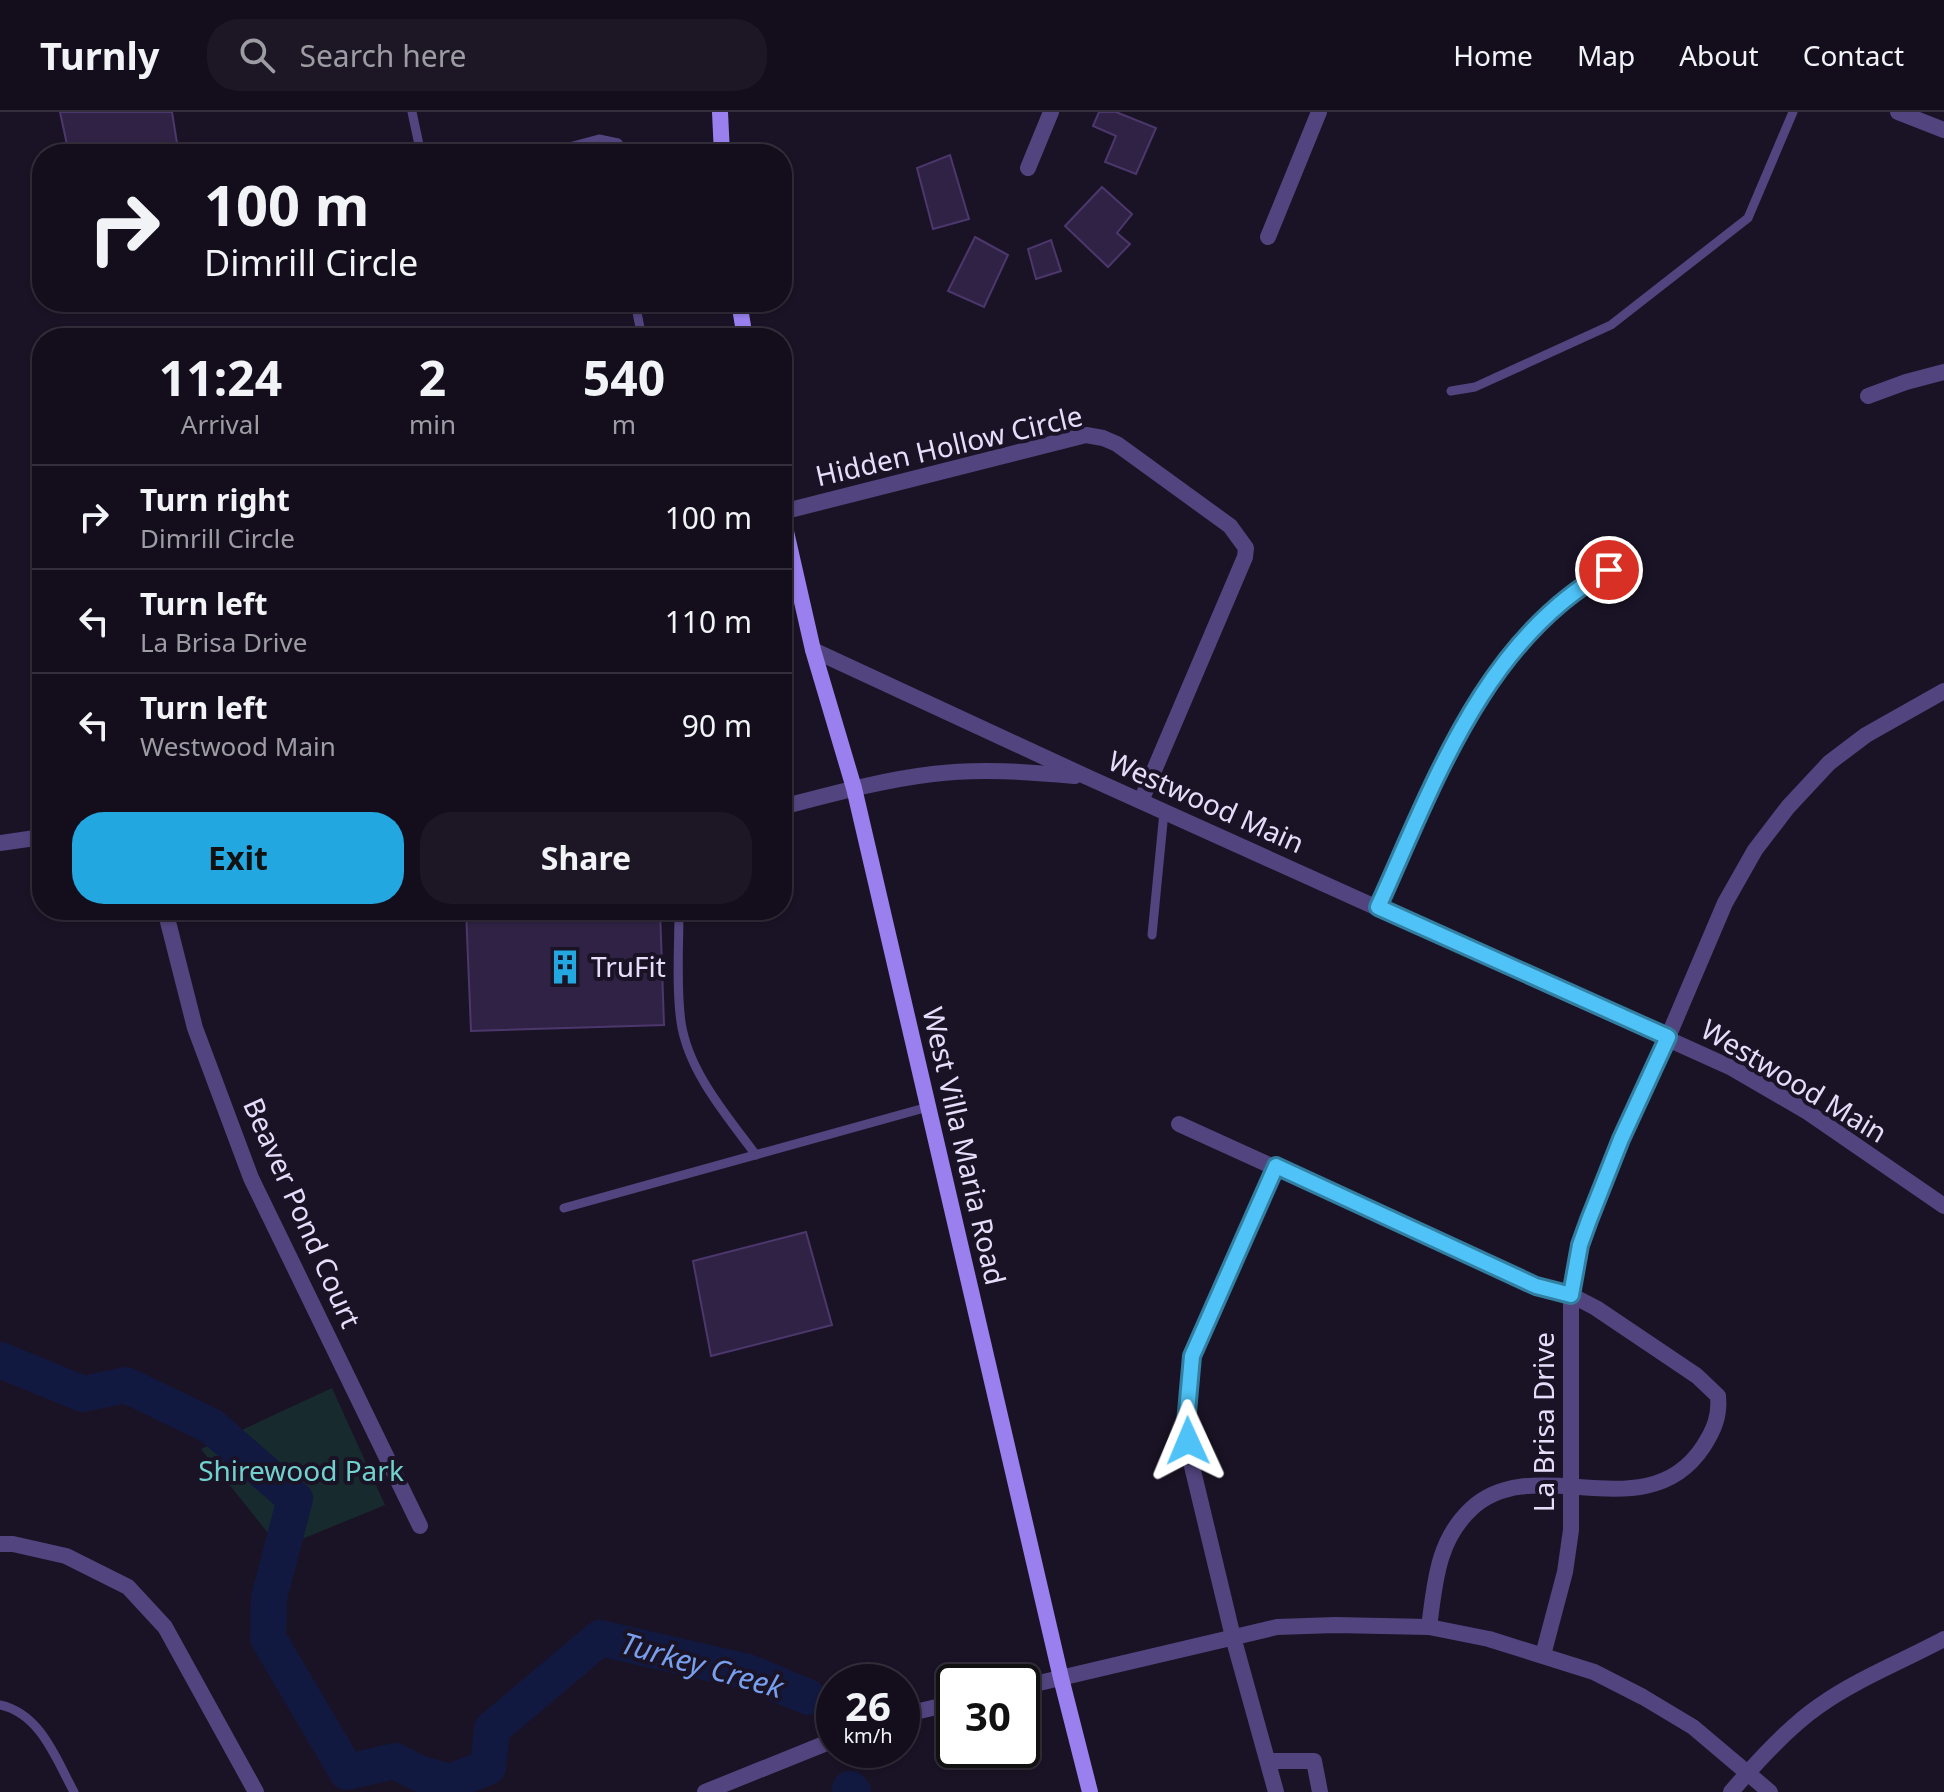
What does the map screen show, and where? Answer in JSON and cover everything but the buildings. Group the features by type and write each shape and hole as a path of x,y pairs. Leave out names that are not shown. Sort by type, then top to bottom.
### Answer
{"main road":[{"path":"720,112 722,144"},
{"name":"West Villa Maria Road","path":"792,557 813,650 854,788 1090,1792"}],"street":[{"path":"1028,168 1051,112"},
{"path":"1268,237 1319,112"},
{"path":"1898,112 1944,130"},
{"path":"1868,396 1944,372"},
{"name":"Hidden Hollow Circle","path":"792,510 1086,435 1117,444 1230,526 1246,548 1245,557 1141,801"},
{"path":"1378,907 1454,744 1506,659 1589,581 1629,559"},
{"name":"Westwood Main","path":"813,650 1732,1068 1806,1111 1942,1201"},
{"name":"La Brisa Drive","path":"1543,1655 1565,1572 1571,1530 1571,1295 1580,1245 1621,1139 1725,903 1755,850 1788,807 1829,763 1866,735 1944,691"},
{"name":"Westwood Main","path":"792,804 854,788 934,773 999,770 1085,776"},
{"path":"0,843 32,838"},
{"name":"Beaver Pond Court","path":"168,920 195,1028 251,1178 420,1526"},
{"path":"1179,1124 1536,1286 1571,1295 1697,1376 1718,1396 1719,1410 1714,1431 1697,1456 1680,1472 1657,1483 1631,1490 1569,1485 1512,1488 1491,1493 1472,1507 1446,1540 1439,1559 1429,1627"},
{"path":"1276,1166 1192,1356 1186,1423 1190,1458 1233,1637 1276,1792"},
{"path":"0,1544 66,1556 128,1587 165,1627 256,1792"},
{"path":"1040,1683 1277,1627 1429,1627 1489,1639 1594,1672 1693,1727 1770,1792"},
{"path":"1731,1792 1815,1708 1944,1639"},
{"path":"705,1792 816,1747"},
{"path":"1269,1761 1314,1761 1320,1792"}],"lane":[{"path":"412,112 419,144"},
{"path":"1451,391 1475,387 1611,325 1748,218 1793,112"},
{"path":"580,144 599,139 619,144"},
{"path":"1152,935 1164,812"},
{"path":"679,920 681,1022 692,1059 725,1113 756,1155"},
{"path":"564,1208 928,1107"},
{"path":"0,1705 12,1708 29,1719 42,1735 74,1792"}],"green space":[{"name":"Shirewood Park","path":"332,1388 385,1505 280,1548 201,1449"}],"waterway":[{"name":"Turkey Creek","path":"0,1360 83,1394 126,1385 211,1426 295,1499 269,1598 268,1638 347,1772 395,1761 418,1773 450,1782 488,1767 492,1729 600,1638 748,1672 808,1697"},
{"name":"Turkey Creek","path":"850,1789 853,1792"}],"place":[{"name":"TruFit","path":"565,967"}],"route":[{"path":"1188,1441 1186,1423 1192,1356 1276,1166 1536,1286 1571,1295 1580,1245 1589,1220 1621,1139 1668,1037 1378,907 1454,744 1506,659 1589,581 1609,570"}]}
